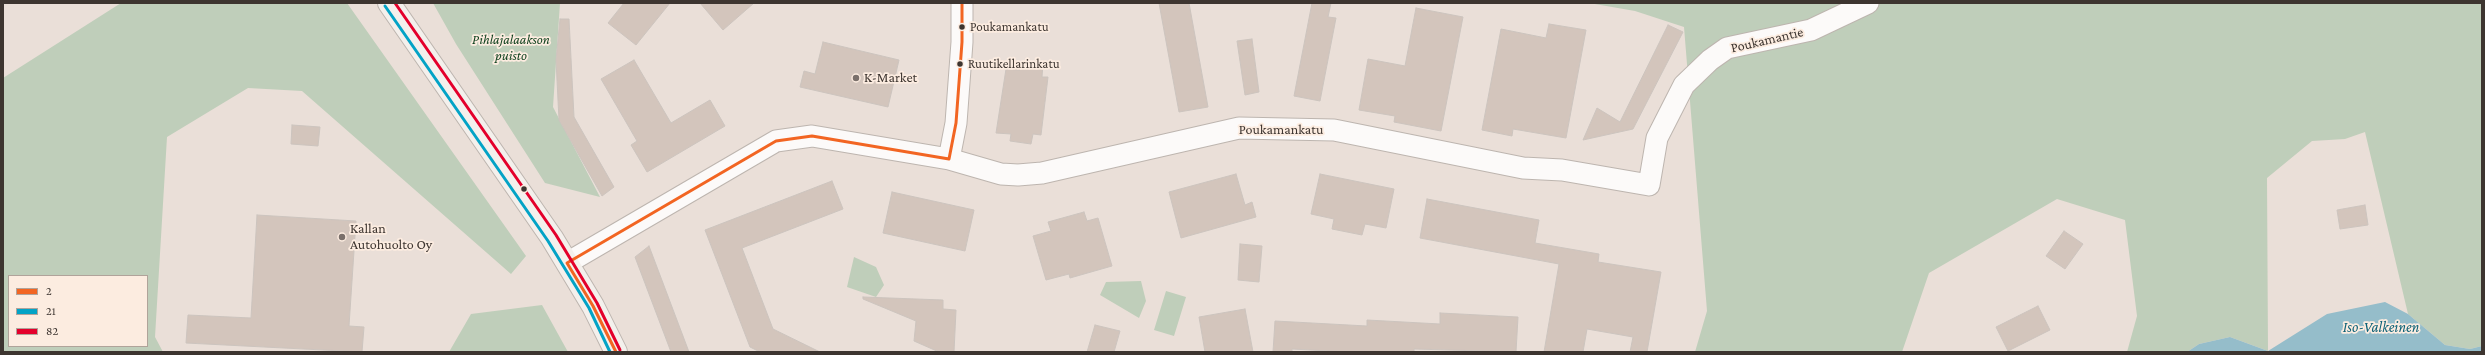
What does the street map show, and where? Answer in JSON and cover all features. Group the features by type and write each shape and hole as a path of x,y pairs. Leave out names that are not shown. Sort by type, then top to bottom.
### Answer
{"main road":[{"path":"389,3 548,232 593,306 616,352"}],"street":[{"path":"949,159 956,124 962,42 962,3"},
{"name":"Poukamantie","path":"1649,185 1657,138 1684,85 1710,60 1727,48 1811,30 1868,3"},
{"name":"Poukamankatu","path":"567,263 776,141 812,136 949,159 1001,174 1018,175 1042,173 1239,128 1334,130 1523,168 1562,170 1649,185"}],"green space":[{"path":"121,3 347,3 526,256 511,274 302,91 248,88 167,137 155,337 163,352 3,352 3,78"},
{"name":"Pihlajalaakson puisto","path":"433,3 560,3 553,107 600,197 545,183 456,44"},
{"path":"1589,3 2482,3 2482,346 2470,349 2445,345 2408,314 2365,132 2345,139 2312,141 2267,178 2268,351 2230,337 2199,344 2187,352 2127,352 2137,316 2125,220 2057,199 1929,273 1902,352 1695,352 1707,311 1684,27 1635,11"},
{"path":"854,257 876,267 884,285 876,297 847,287"},
{"path":"1141,281 1146,301 1139,318 1100,295 1106,282"},
{"path":"1166,291 1186,297 1174,336 1154,330"},
{"path":"542,305 568,352 449,352 471,314"}],"water":[{"name":"Iso-Valkeinen","path":"2385,302 2408,314 2445,345 2470,349 2482,346 2482,352 2187,352 2199,344 2230,337 2268,351 2327,314"}],"building":[{"path":"624,3 670,3 636,45 608,23"},
{"path":"700,3 754,3 723,30"},
{"path":"1159,3 1189,3 1208,107 1179,112"},
{"path":"1312,3 1331,3 1328,17 1336,18 1320,101 1294,96"},
{"path":"1416,8 1463,17 1441,131 1394,122 1395,116 1359,110 1368,59 1405,66"},
{"path":"560,19 569,19 574,117 614,187 602,196 559,120 556,60"},
{"path":"1549,24 1586,30 1566,138 1513,129 1512,136 1482,130 1501,29 1546,38"},
{"path":"1668,25 1683,32 1633,129 1583,140 1597,108 1620,122"},
{"path":"1252,39 1259,92 1245,95 1237,41"},
{"path":"823,42 899,60 888,107 800,87 804,71 815,74"},
{"path":"634,60 671,123 710,100 725,126 647,172 631,145 637,141 601,79"},
{"path":"1022,62 1043,64 1042,77 1048,77 1041,135 1033,134 1031,144 1010,141 1011,134 996,133 1006,69 1020,70"},
{"path":"292,125 320,127 318,146 291,144"},
{"path":"1236,174 1245,205 1252,202 1256,217 1181,238 1169,192"},
{"path":"1320,174 1394,189 1386,228 1365,224 1362,235 1332,229 1334,219 1311,214"},
{"path":"832,181 843,209 742,248 773,329 820,352 760,352 750,347 705,230"},
{"path":"892,192 974,210 965,251 883,233"},
{"path":"1427,199 1539,220 1535,243 1599,254 1598,262 1661,272 1647,352 1630,352 1633,337 1587,329 1583,352 1544,352 1559,264 1420,238"},
{"path":"2365,205 2368,225 2340,229 2337,210"},
{"path":"1084,212 1087,221 1098,218 1112,266 1070,278 1069,274 1046,280 1033,236 1051,231 1048,222"},
{"path":"257,215 356,221 349,326 364,327 362,352 186,343 188,315 251,318"},
{"path":"2064,231 2083,244 2065,269 2046,256"},
{"path":"1240,244 1262,246 1259,282 1238,280"},
{"path":"649,246 689,352 671,352 635,257"},
{"path":"863,297 943,300 943,309 956,310 954,352 939,352 914,341 916,321 863,299"},
{"path":"2038,306 2050,330 2008,351 1996,327"},
{"path":"1245,309 1253,352 1205,352 1199,317"},
{"path":"1440,313 1518,317 1516,352 1414,349 1414,352 1346,352 1292,349 1292,352 1273,352 1275,321 1367,326 1367,320 1440,324"},
{"path":"1095,325 1120,331 1114,352 1087,352"}],"transit line":[{"name":"82","path":"395,3 556,235 597,303 620,350"},
{"name":"2","path":"616,352 593,306 567,263 776,141 812,136 949,159 956,123 962,42 962,3"},
{"name":"21","path":"385,6 548,241 589,308 610,352"}],"place":[{"name":"Poukamankatu","path":"962,27"},
{"name":"Ruutikellarinkatu","path":"960,64"},
{"name":"K-Market","path":"856,78"},
{"name":"Kallan Autohuolto Oy","path":"342,237"}]}
